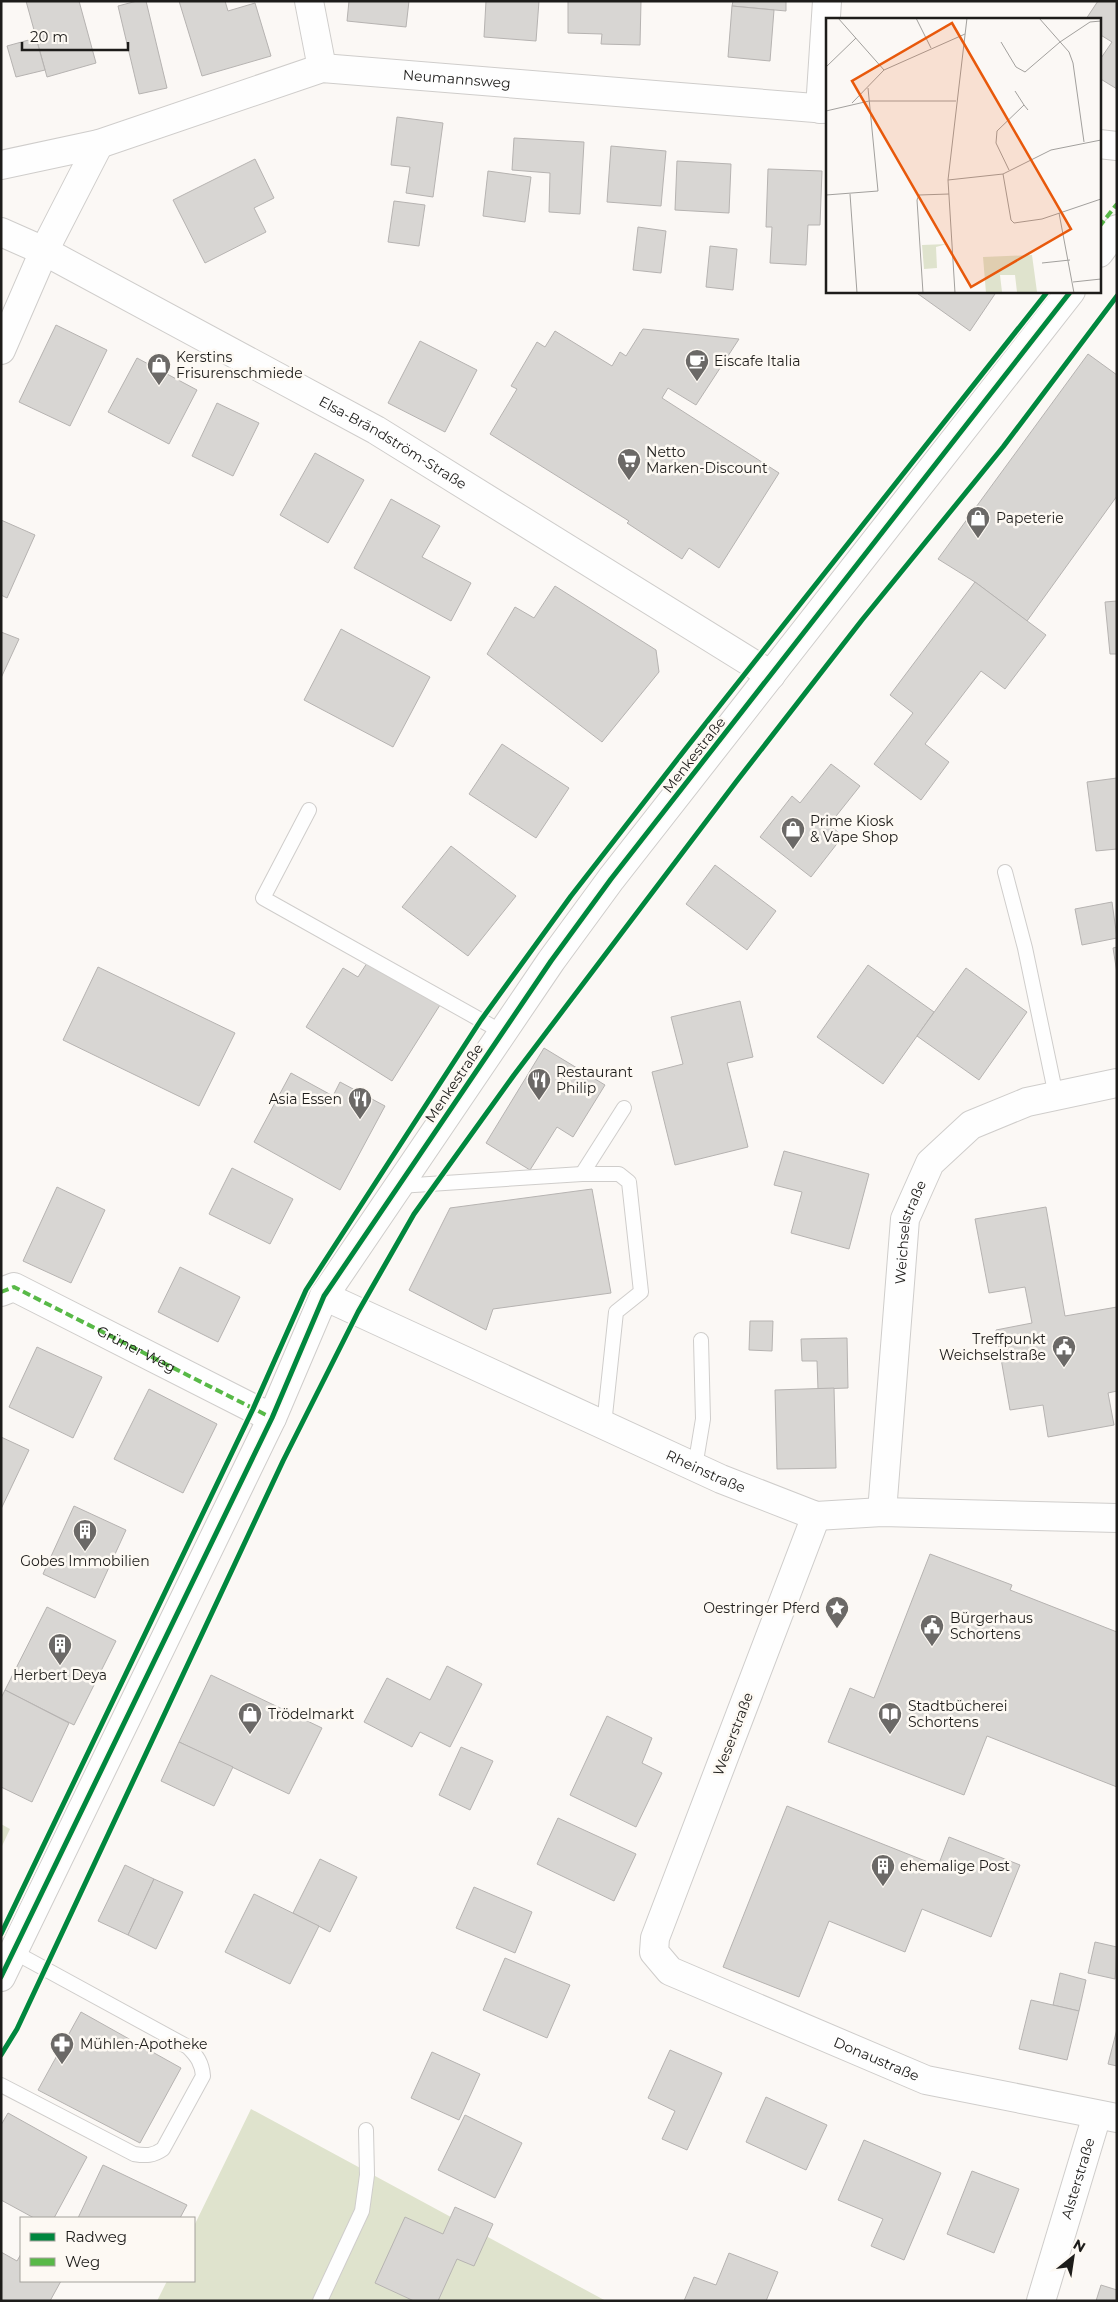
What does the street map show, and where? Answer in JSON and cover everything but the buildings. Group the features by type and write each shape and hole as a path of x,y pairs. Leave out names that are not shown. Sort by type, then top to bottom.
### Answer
{"street":[{"path":"309,1 322,68"},
{"path":"827,1 827,18"},
{"path":"824,109 826,37"},
{"name":"Neumannsweg","path":"1,165 99,144 322,68 824,109"},
{"path":"1,350 44,251 99,144"},
{"path":"1100,144 1117,146"},
{"path":"1100,252 1117,230"},
{"name":"Elsa-Brändström-Straße","path":"1,232 44,251 376,430 772,676"},
{"name":"Menkestraße","path":"1,1976 272,1418 324,1296 502,1032 611,879 772,676 1070,292"},
{"name":"Weichselstraße","path":"882,1512 905,1219 930,1163 970,1124 1028,1102 1117,1083"},
{"name":"Grüner Weg","path":"1,1292 14,1287 272,1418"},
{"name":"Rheinstraße","path":"324,1296 695,1467 816,1516 882,1512 1117,1518"},
{"name":"Weserstraße","path":"654,1952 655,1938 816,1516"},
{"name":"Donaustraße","path":"654,1952 670,1971 926,2080 1107,2116"},
{"name":"Alsterstraße","path":"1041,2301 1107,2116"}],"lane":[{"path":"309,810 263,898 502,1032"},
{"path":"1005,872 1025,948 1056,1096"},
{"path":"582,1174 624,1108"},
{"path":"398,1186 582,1174 619,1174 629,1182 641,1292 616,1312 604,1425"},
{"path":"695,1467 703,1419 701,1340"},
{"path":"1,2085 134,2154 145,2156 155,2154 162,2149 203,2076 202,2066 196,2055 188,2047 14,1952"},
{"path":"320,2301 362,2211 367,2175 366,2130"}],"green space":[{"path":"1,1824 10,1829 2,1846 1,1845"},
{"path":"251,2109 606,2301 157,2301 166,2282 195,2282 195,2224"}],"marked path":[{"path":"1100,226 1117,204"},
{"path":"1,1292 14,1287 272,1418"}],"cycle path":[{"path":"1,1934 253,1409 306,1290 481,1020 571,896 1047,292"},
{"path":"1,1977 272,1418 324,1296 551,961 611,879 1070,292"},
{"path":"1,2055 17,2029 283,1461 358,1312 414,1214 514,1075 736,782 862,620 1003,447 1117,296"}],"place":[{"name":"Eiscafe Italia","path":"697,382"},
{"name":"Kerstins Frisurenschmiede","path":"159,386"},
{"name":"Netto Marken-Discount","path":"629,481"},
{"name":"Papeterie","path":"978,539"},
{"name":"Prime Kiosk & Vape Shop","path":"793,850"},
{"name":"Restaurant Philip","path":"539,1101"},
{"name":"Asia Essen","path":"360,1120"},
{"name":"Treffpunkt Weichselstraße","path":"1064,1368"},
{"name":"Gobes Immobilien","path":"85,1552"},
{"name":"Oestringer Pferd","path":"837,1629"},
{"name":"Bürgerhaus Schortens","path":"932,1647"},
{"name":"Herbert Deya","path":"60,1666"},
{"name":"Trödelmarkt","path":"250,1735"},
{"name":"Stadtbücherei Schortens","path":"890,1735"},
{"name":"ehemalige Post","path":"883,1887"},
{"name":"Mühlen-Apotheke","path":"62,2065"}]}
